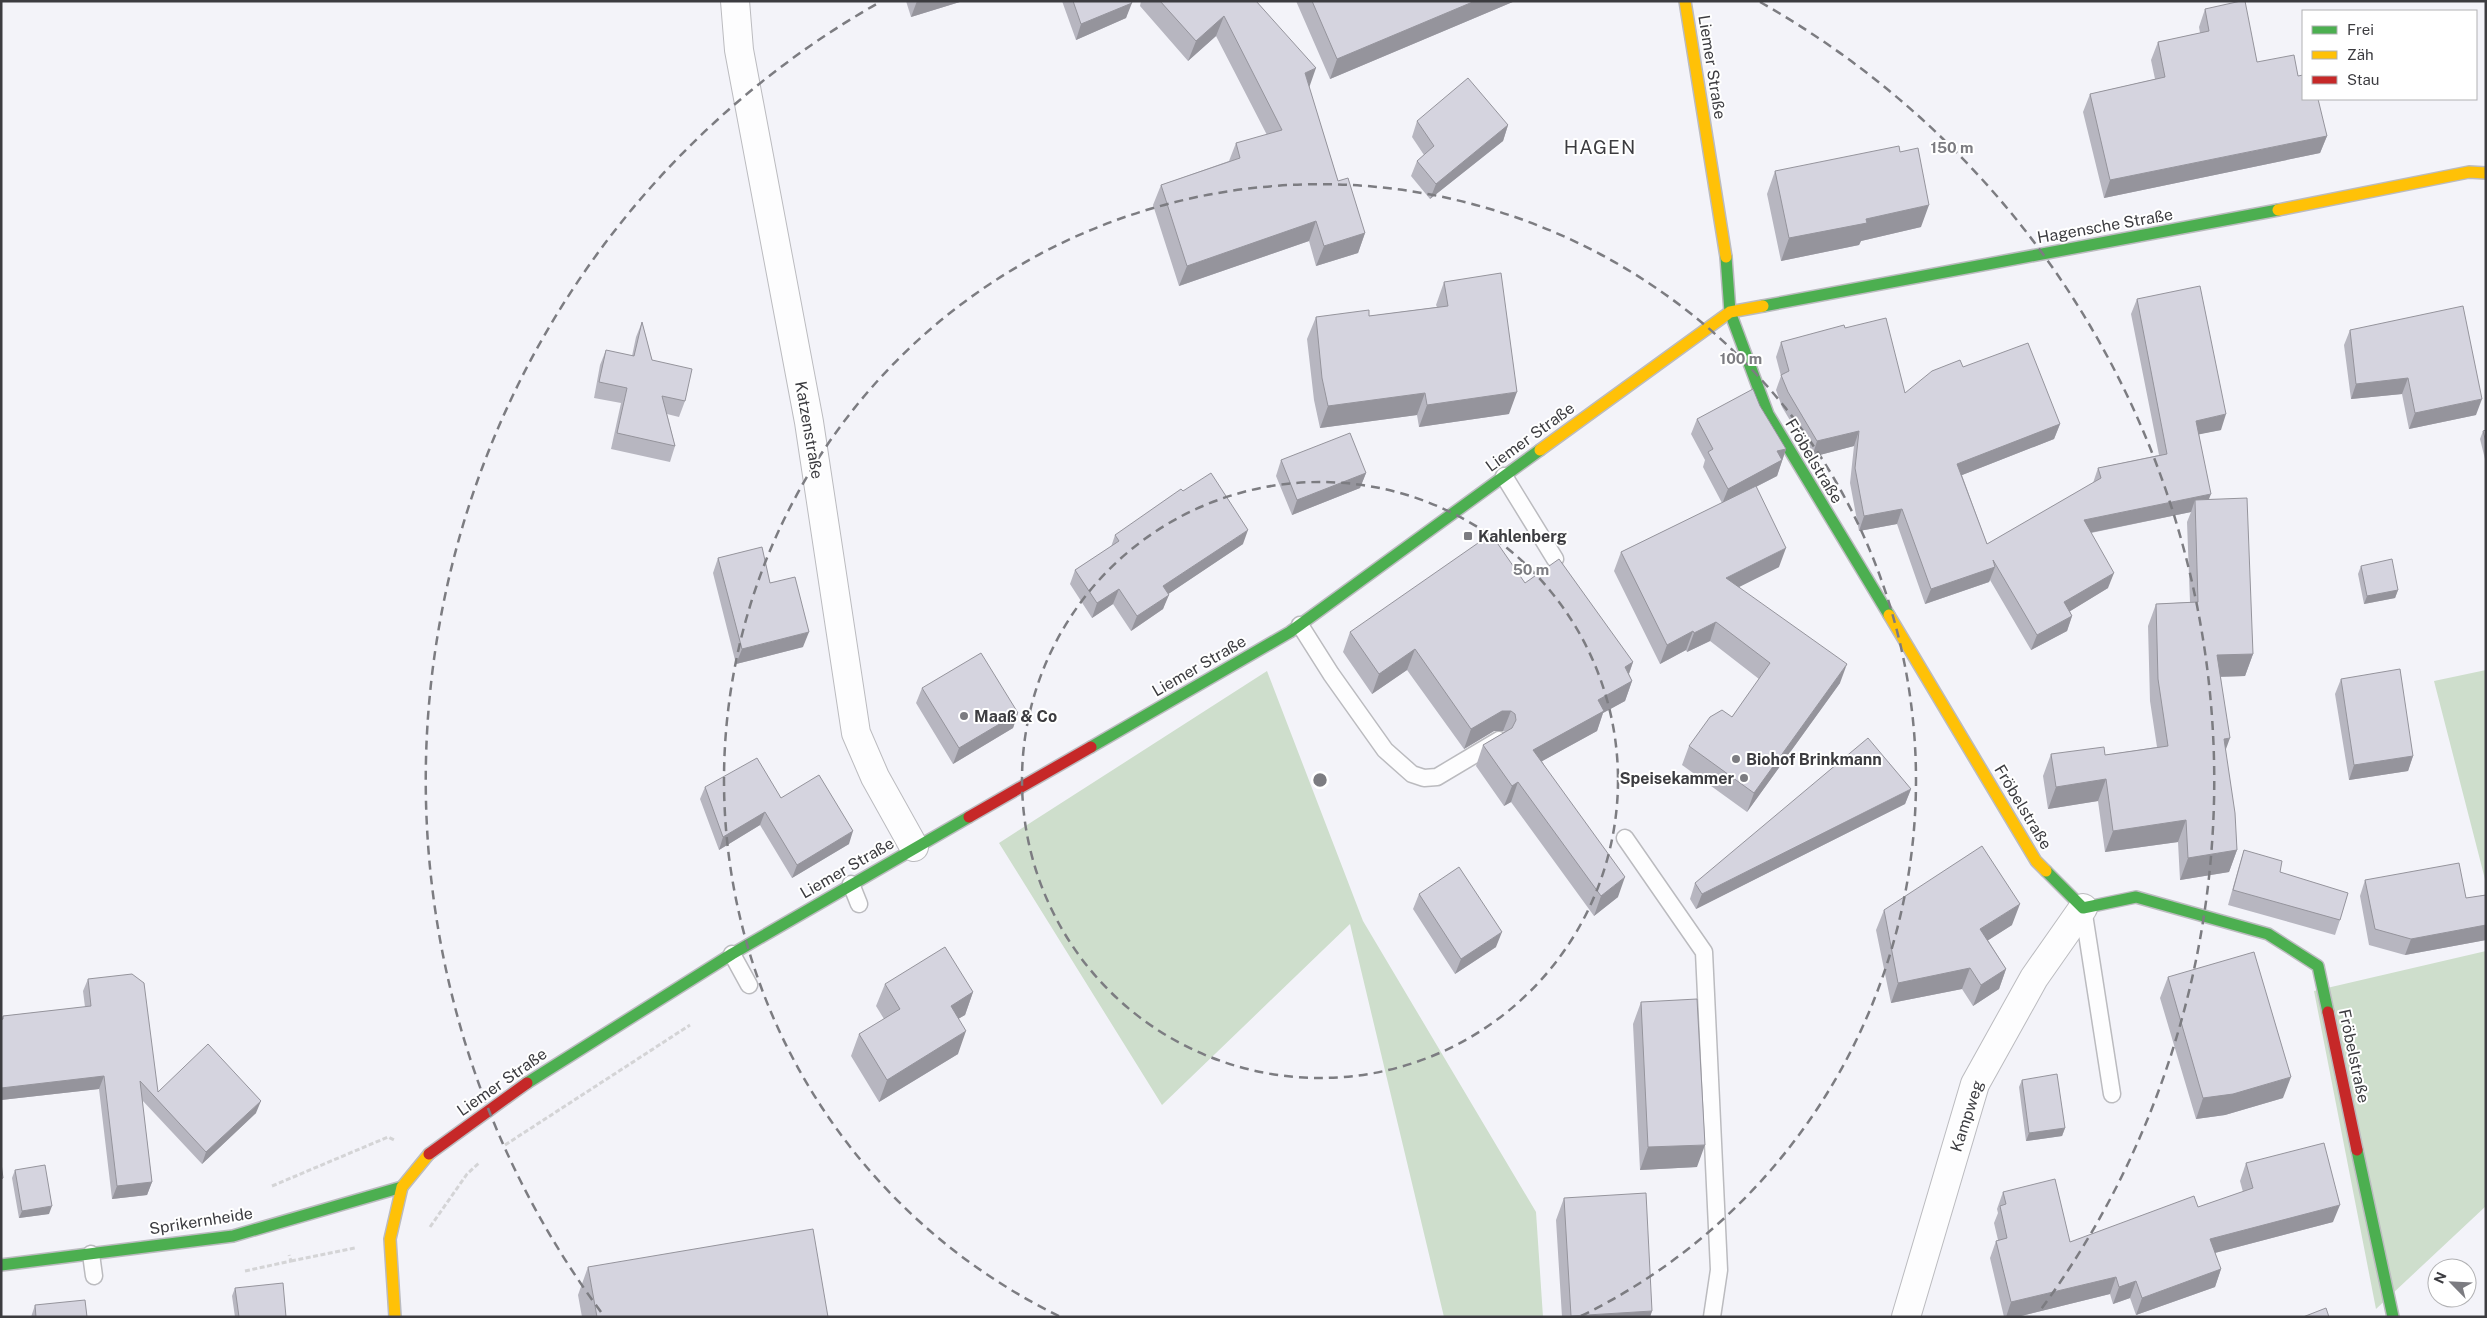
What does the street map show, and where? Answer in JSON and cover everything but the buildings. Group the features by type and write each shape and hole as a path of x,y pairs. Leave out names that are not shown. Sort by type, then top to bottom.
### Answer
{"main road":[{"name":"Liemer Straße","path":"402,1187 429,1154 519,1088 732,954 1300,625 1730,312 1726,254 1684,1"},
{"name":"Hagensche Straße","path":"1730,312 2294,208 2469,172 2486,172"},
{"name":"Fröbelstraße","path":"1730,312 1768,414 2036,861 2084,908 2136,897 2268,934 2318,966 2392,1317"},
{"name":"Sprikernheide","path":"1,1265 233,1236 402,1187"},
{"path":"395,1317 390,1239 402,1187"}],"street":[{"name":"Katzenstraße","path":"735,1 739,50 809,422 856,733 875,778 914,848"},
{"name":"Kampweg","path":"1906,1317 1975,1084 2034,978 2084,908"}],"lane":[{"path":"1504,476 1555,559"},
{"path":"1300,625 1331,674 1385,750 1412,774 1424,778 1437,777 1450,771 1499,740"},
{"path":"1625,838 1704,952 1719,1270 1712,1317"},
{"path":"851,884 860,904"},
{"path":"2084,908 2112,1094"},
{"path":"732,954 750,985"},
{"path":"91,1254 94,1276"}],"path":[{"path":"498,1149 693,1023"},
{"path":"276,1224 267,1188 388,1138 429,1154"},
{"path":"291,1261 428,1230 467,1174 484,1159"}],"green space":[{"path":"2486,670 2486,883 2434,681"},
{"path":"1267,671 1363,921 1536,1212 1543,1317 1444,1317 1350,924 1162,1105 999,843"},
{"path":"2486,951 2486,1206 2430,1258 2427,1258 2427,1261 2376,1309 2314,991"}],"traffic: fast":[{"path":"1763,306 2278,210"},
{"path":"1726,257 1730,312 1768,414 1889,615"},
{"path":"1091,747 1290,632 1540,450"},
{"path":"527,1083 732,954 969,817"},
{"path":"2046,871 2083,908 2136,897 2268,934 2318,966 2328,1012"},
{"path":"2357,1150 2393,1317"},
{"path":"1,1265 233,1236 402,1187"}],"traffic: slow":[{"path":"1685,1 1726,257"},
{"path":"2278,210 2469,172 2486,173"},
{"path":"1540,450 1730,312 1763,306"},
{"path":"1889,615 2036,861 2046,871"},
{"path":"395,1317 390,1239 402,1187 429,1154"}],"traffic: jam":[{"path":"969,817 1091,747"},
{"path":"2328,1012 2357,1150"},
{"path":"429,1154 527,1083"}],"place":[{"name":"Kahlenberg","path":"1468,536"},
{"name":"Maaß & Co","path":"964,716"},
{"name":"Biohof Brinkmann","path":"1736,759"},
{"name":"Speisekammer","path":"1744,778"}],"district":[{"name":"HAGEN","path":"1600,147"}]}
